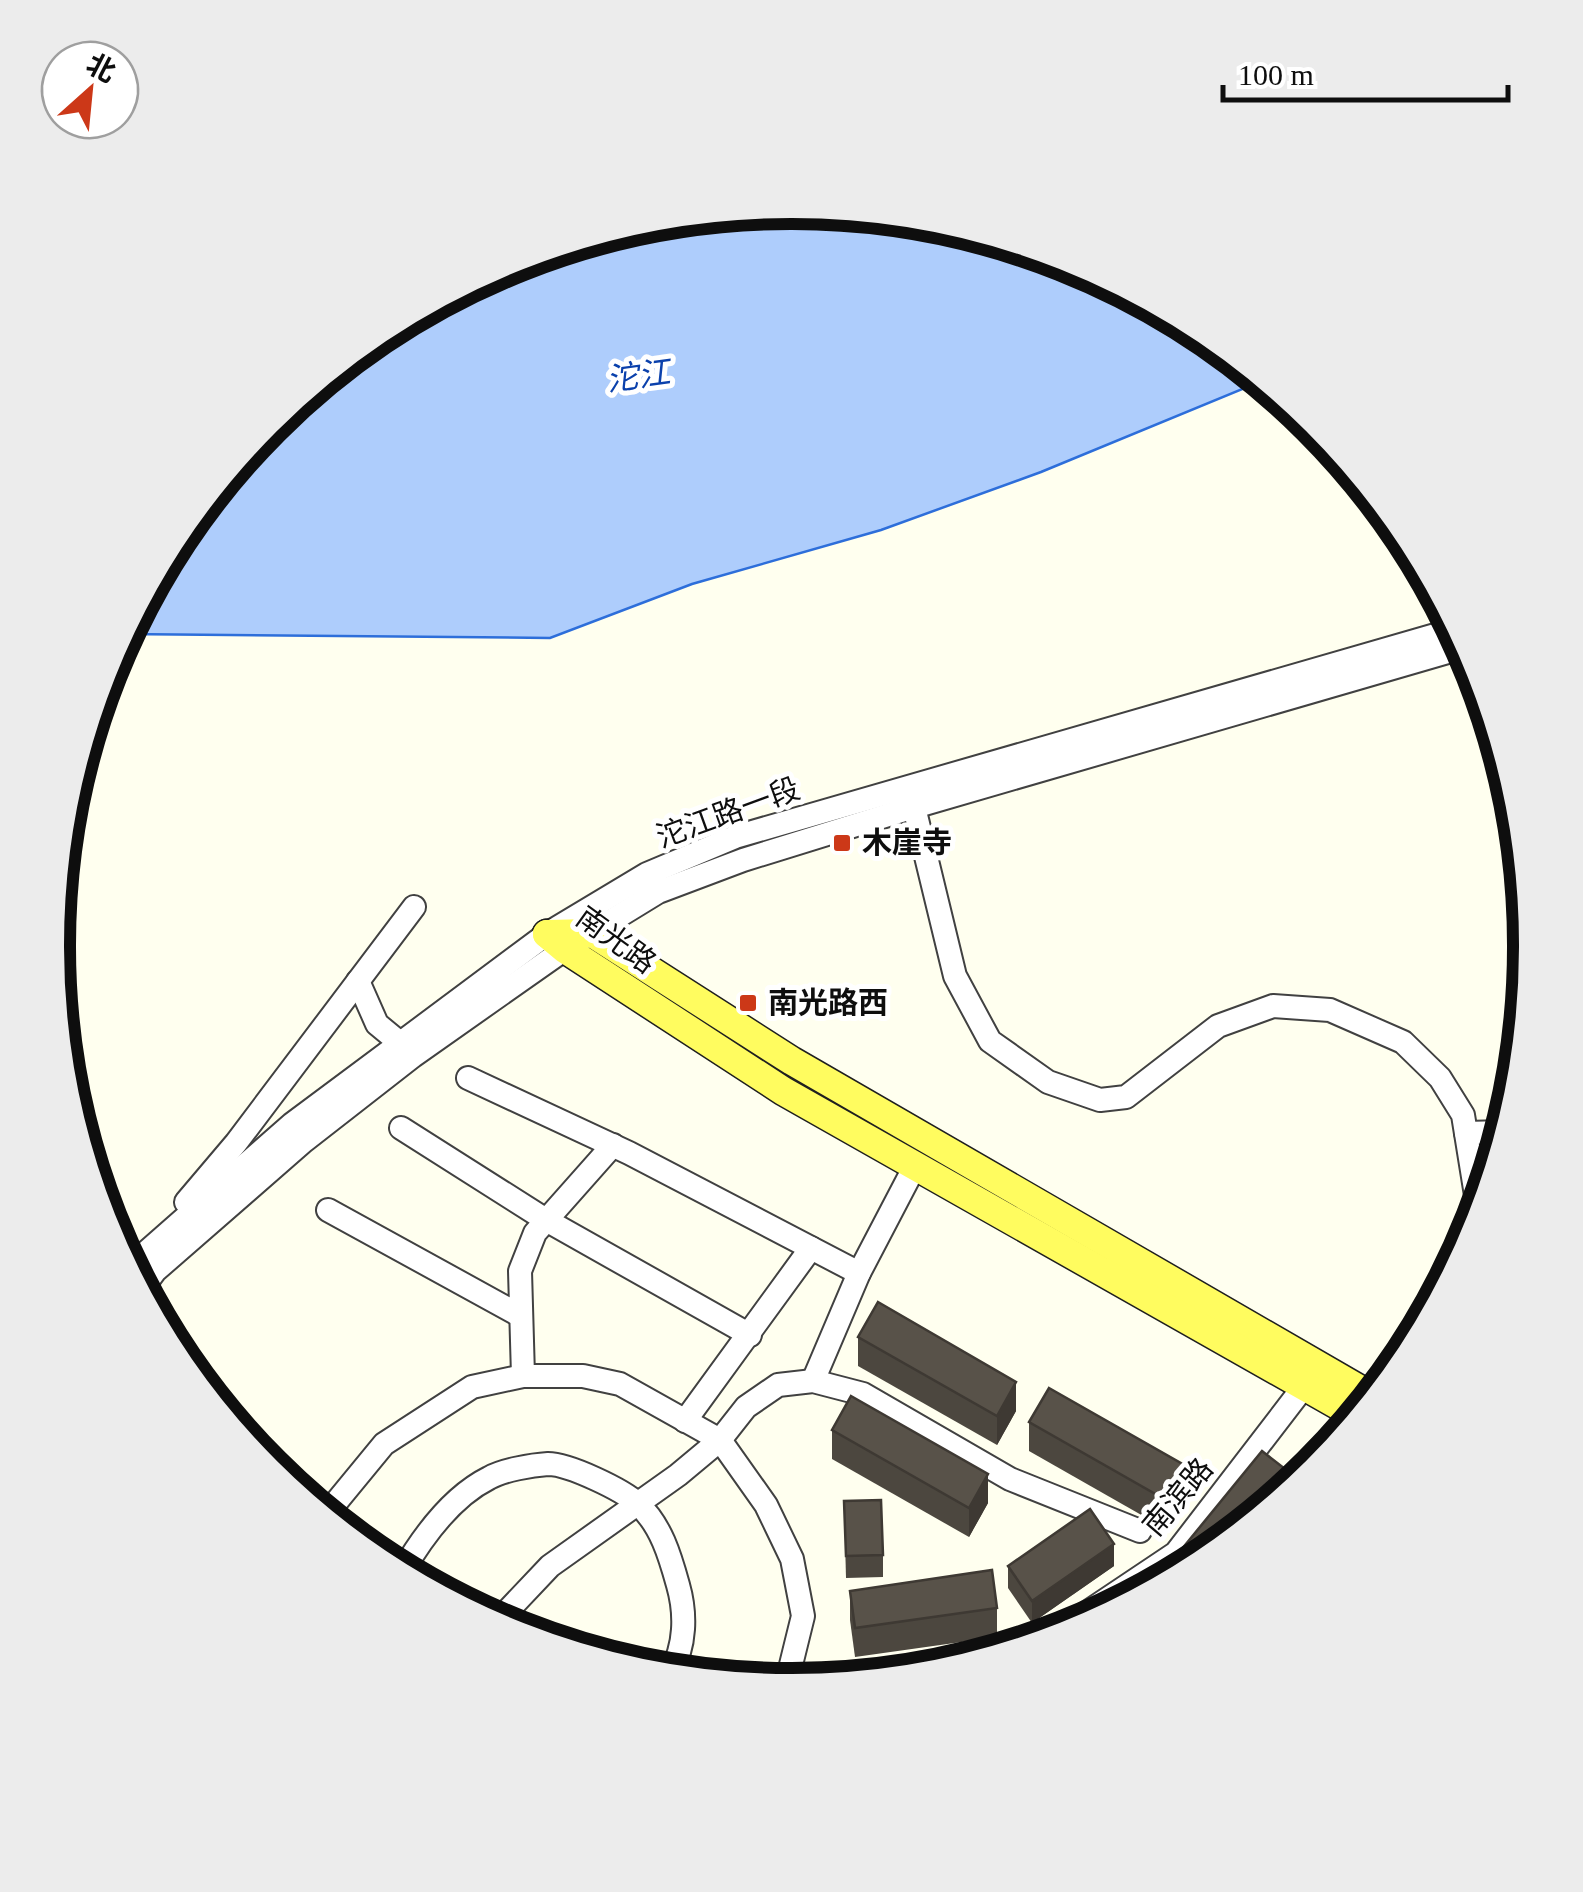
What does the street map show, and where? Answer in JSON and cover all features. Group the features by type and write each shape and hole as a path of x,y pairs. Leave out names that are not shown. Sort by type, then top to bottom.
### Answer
{"main road":[{"name":"南光路","path":"556,941 592,933 792,1062 1313,1376 1347,1407"},
{"name":"南光路","path":"556,941 784,1091 1313,1376 1358,1392"}],"street":[{"name":"沱江路一段","path":"592,933 658,892 913,796 1442,633"},
{"name":"沱江路一段","path":"146,1268 556,941 648,874 735,837 913,796 1449,650"},
{"path":"913,796 955,976 990,1041 1048,1082 1100,1100 1126,1097 1218,1026 1273,1006 1330,1010 1403,1042 1440,1078 1463,1115 1474,1181"},
{"path":"145,1267 414,907"},
{"name":"沱江路一段","path":"145,1267 204,1202 292,1124 400,1042 556,941"},
{"path":"358,981 378,1024 400,1042"},
{"path":"468,1078 612,1145 860,1273"},
{"path":"401,1128 546,1220 750,1335"},
{"path":"1466,1133 1488,1132"},
{"path":"523,1376 520,1270 535,1233 612,1145"},
{"path":"813,1381 860,1273 916,1164"},
{"path":"328,1210 521,1316"},
{"path":"685,1420 811,1248"},
{"path":"335,1504 384,1444 472,1387 523,1376 583,1376 620,1384 720,1440 766,1505 792,1559 803,1616 790,1668"},
{"name":"南滨路","path":"1133,1581 1176,1552 1313,1376"},
{"path":"508,1610 550,1566 678,1476 720,1440 746,1407 778,1385 813,1381 864,1394 1010,1479 1140,1531"},
{"path":"411,1558 438,1518 490,1477 550,1464 586,1475 637,1502 658,1530 670,1555 684,1606 683,1636 675,1658"}],"water":[{"name":"沱江","path":"792,224 886,231 978,249 1068,279 1111,299 1192,346 1247,387 1041,472 881,530 692,584 550,638 141,634 192,545 249,470 281,436 352,374 431,321 515,279 651,238"}],"building":[{"path":"878,1302 1016,1382 997,1416 858,1337"},
{"path":"1049,1388 1186,1466 1166,1500 1029,1422"},
{"path":"851,1396 988,1474 969,1508 832,1430"},
{"path":"1262,1451 1287,1470 1231,1518 1176,1556"},
{"path":"881,1500 883,1555 846,1556 844,1501"},
{"path":"1090,1509 1114,1544 1032,1601 1008,1566"},
{"path":"992,1570 997,1608 855,1628 850,1591"}],"place":[{"name":"木崖寺","path":"842,843"},
{"name":"南光路西","path":"748,1003"}]}
